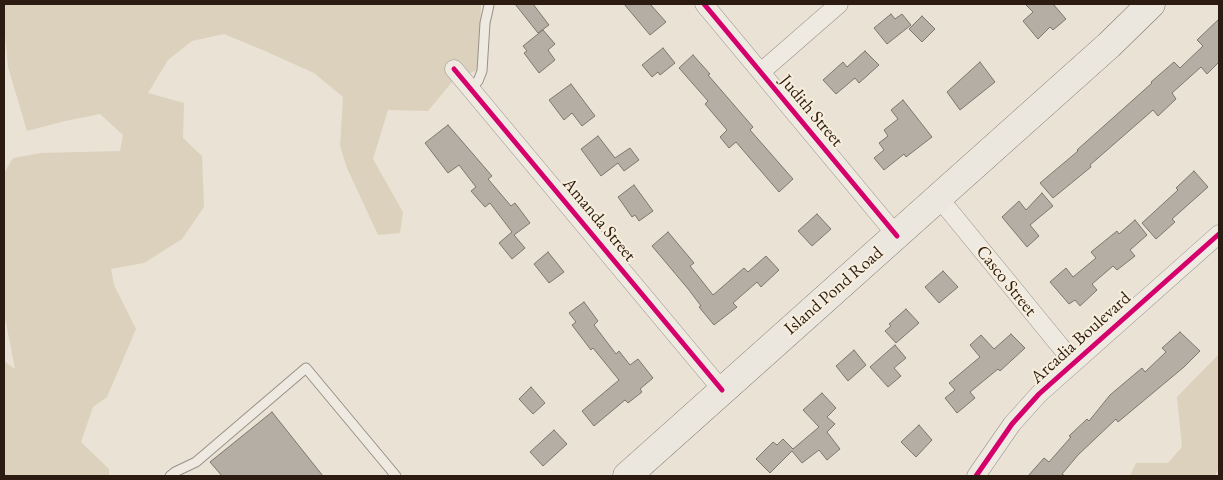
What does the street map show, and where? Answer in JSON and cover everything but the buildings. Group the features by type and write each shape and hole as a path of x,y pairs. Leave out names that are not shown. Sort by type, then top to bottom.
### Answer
{"main road":[{"name":"Island Pond Road","path":"627,476 897,236 1109,45 1151,4"}],"street":[{"name":"Judith Street","path":"704,4 897,236"},
{"path":"761,72 839,4"},
{"name":"Amanda Street","path":"454,69 722,390"},
{"name":"Casco Street","path":"938,198 1074,363"},
{"name":"Arcadia Boulevard","path":"976,476 1027,406 1219,234"}],"lane":[{"path":"471,89 478,81 482,71 485,23 489,5"},
{"path":"170,476 196,462 306,368 396,476"}],"shaded area":[{"path":"4,4 481,4 479,69 452,82 428,111 388,110 373,159 403,212 400,233 378,235 347,168 340,146 343,97 314,73 224,34 192,41 168,60 148,93 184,103 183,138 202,156 204,207 182,239 144,263 111,269 114,285 136,329 107,397 93,407 81,442 109,469 109,476 4,476 4,361 15,369 4,313 4,173 13,158 41,153 120,151 123,135 100,114 27,131 8,67"},
{"path":"1219,354 1219,468 1215,476 1130,476 1136,463 1168,463 1182,447 1177,397"}],"cycle path":[{"path":"704,4 897,236"},
{"path":"454,69 722,390"},
{"path":"976,476 1012,424 1039,394 1219,234"}]}
